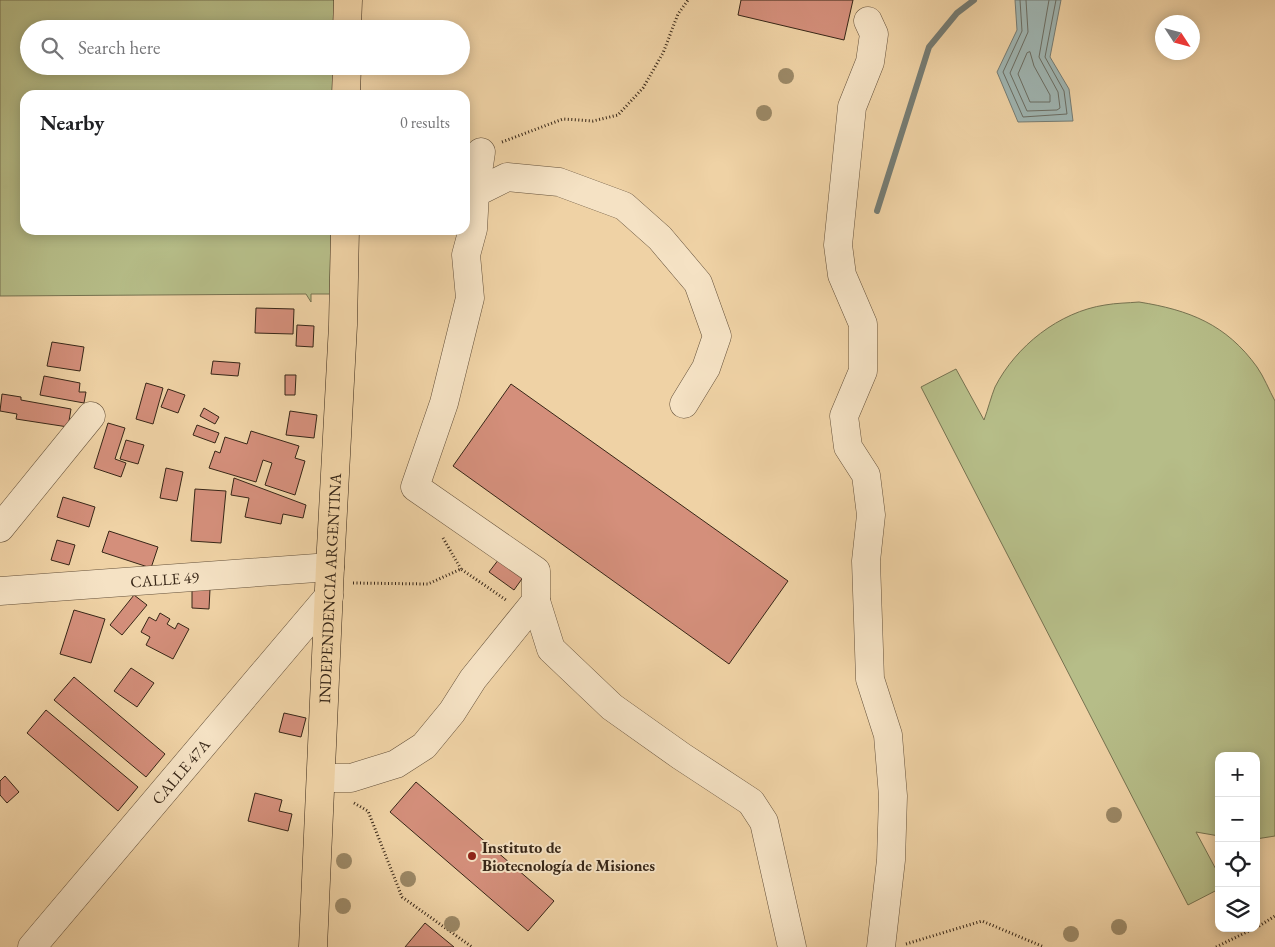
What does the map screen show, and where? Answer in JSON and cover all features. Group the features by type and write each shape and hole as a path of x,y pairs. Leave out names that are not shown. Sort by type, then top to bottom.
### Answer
{"main road":[{"path":"347,20 348,0"},
{"path":"346,90 347,75"},
{"name":"INDEPENDENCIA ARGENTINA","path":"314,947 330,581 344,325 345,235"}],"street":[{"path":"868,21 874,34 870,62 852,107 838,245 842,275 863,324 863,371 844,416 848,447 866,475 871,515 866,561 870,679 888,735 893,796 892,860 881,947"},
{"path":"322,789 396,764 424,746 452,712 473,679 531,607 536,571 415,487 444,403 470,298 466,254 473,229 475,192 481,152"},
{"path":"475,192 507,177 559,182 624,206 660,238 698,283 717,336 706,368 684,404"},
{"path":"0,528 91,416"},
{"name":"CALLE 49","path":"0,591 330,581"},
{"name":"CALLE 47A","path":"32,947 330,581"},
{"path":"531,607 551,649 612,707 751,802 764,822 792,947"}],"path":[{"path":"481,152 519,134 563,119 593,121 618,115 643,88 663,53 678,14 688,0"},
{"path":"330,581 428,584 461,569 531,607"},
{"path":"322,789 353,802 368,811 402,897 472,947"},
{"path":"1260,925 1275,916"},
{"path":"896,947 982,921 1044,947"},
{"path":"1216,947 1248,932"}],"green space":[{"path":"0,0 337,0 337,20 20,20 20,75 336,75 336,90 20,90 20,235 334,235 333,294 311,294 311,302 306,294 0,296"},
{"path":"1139,302 1157,305 1174,309 1205,321 1233,340 1245,352 1257,367 1275,401 1275,836 1260,838 1260,752 1215,752 1215,835 1196,832 1215,868 1215,891 1188,905 921,387 956,369 984,420 995,387 1004,372 1027,345 1041,333 1071,315 1109,304"}],"water":[{"path":"1015,0 1061,0 1050,57 1069,89 1073,121 1018,122 997,72 1017,30"}],"building":[{"path":"741,0 853,0 844,40 738,15"},
{"path":"256,308 294,309 293,334 255,333"},
{"path":"297,325 314,326 313,347 296,346"},
{"path":"52,342 84,347 80,371 47,366"},
{"path":"213,361 240,363 238,376 211,374"},
{"path":"285,375 296,375 295,395 285,395"},
{"path":"44,376 80,383 79,392 86,392 84,403 40,395"},
{"path":"146,383 163,388 153,424 136,419"},
{"path":"511,384 788,581 729,664 453,466"},
{"path":"168,389 185,395 178,413 161,407"},
{"path":"2,394 21,397 21,400 71,409 68,427 16,419 17,414 0,411"},
{"path":"204,408 219,417 215,424 200,416"},
{"path":"290,411 317,415 314,438 286,435"},
{"path":"108,423 125,428 115,459 126,463 121,477 94,468"},
{"path":"197,425 219,433 215,443 193,435"},
{"path":"251,431 299,446 295,458 305,461 295,495 265,485 272,463 263,460 256,482 209,468 215,451 220,453 225,437 247,444"},
{"path":"126,440 144,445 138,464 120,459"},
{"path":"166,468 183,472 177,501 160,498"},
{"path":"234,478 306,505 303,518 283,514 281,524 245,517 249,498 231,495"},
{"path":"195,489 226,491 221,543 191,541"},
{"path":"63,497 95,507 89,527 57,517"},
{"path":"109,531 158,547 151,568 102,552"},
{"path":"57,540 75,545 69,565 51,560"},
{"path":"499,559 524,576 514,590 489,572"},
{"path":"192,588 210,589 209,609 192,608"},
{"path":"134,595 147,605 122,635 110,625"},
{"path":"74,610 105,619 91,663 60,654"},
{"path":"160,613 170,619 167,624 175,629 178,623 189,629 173,659 146,645 150,637 141,632 149,617 156,621"},
{"path":"131,668 154,683 137,707 114,691"},
{"path":"74,677 165,754 146,777 54,700"},
{"path":"46,710 138,787 118,811 27,733"},
{"path":"284,713 306,718 301,737 279,732"},
{"path":"5,776 19,792 7,803 0,795 0,781"},
{"name":"Instituto de Biotecnología de Misiones","path":"416,782 554,901 528,931 390,812"},
{"path":"255,793 282,800 279,811 292,814 288,831 248,821"},
{"path":"425,923 454,947 405,947"}],"waterway":[{"path":"877,211 929,47 957,13 974,0"}],"place":[{"name":"Instituto de Biotecnología de Misiones","path":"472,856"}]}
